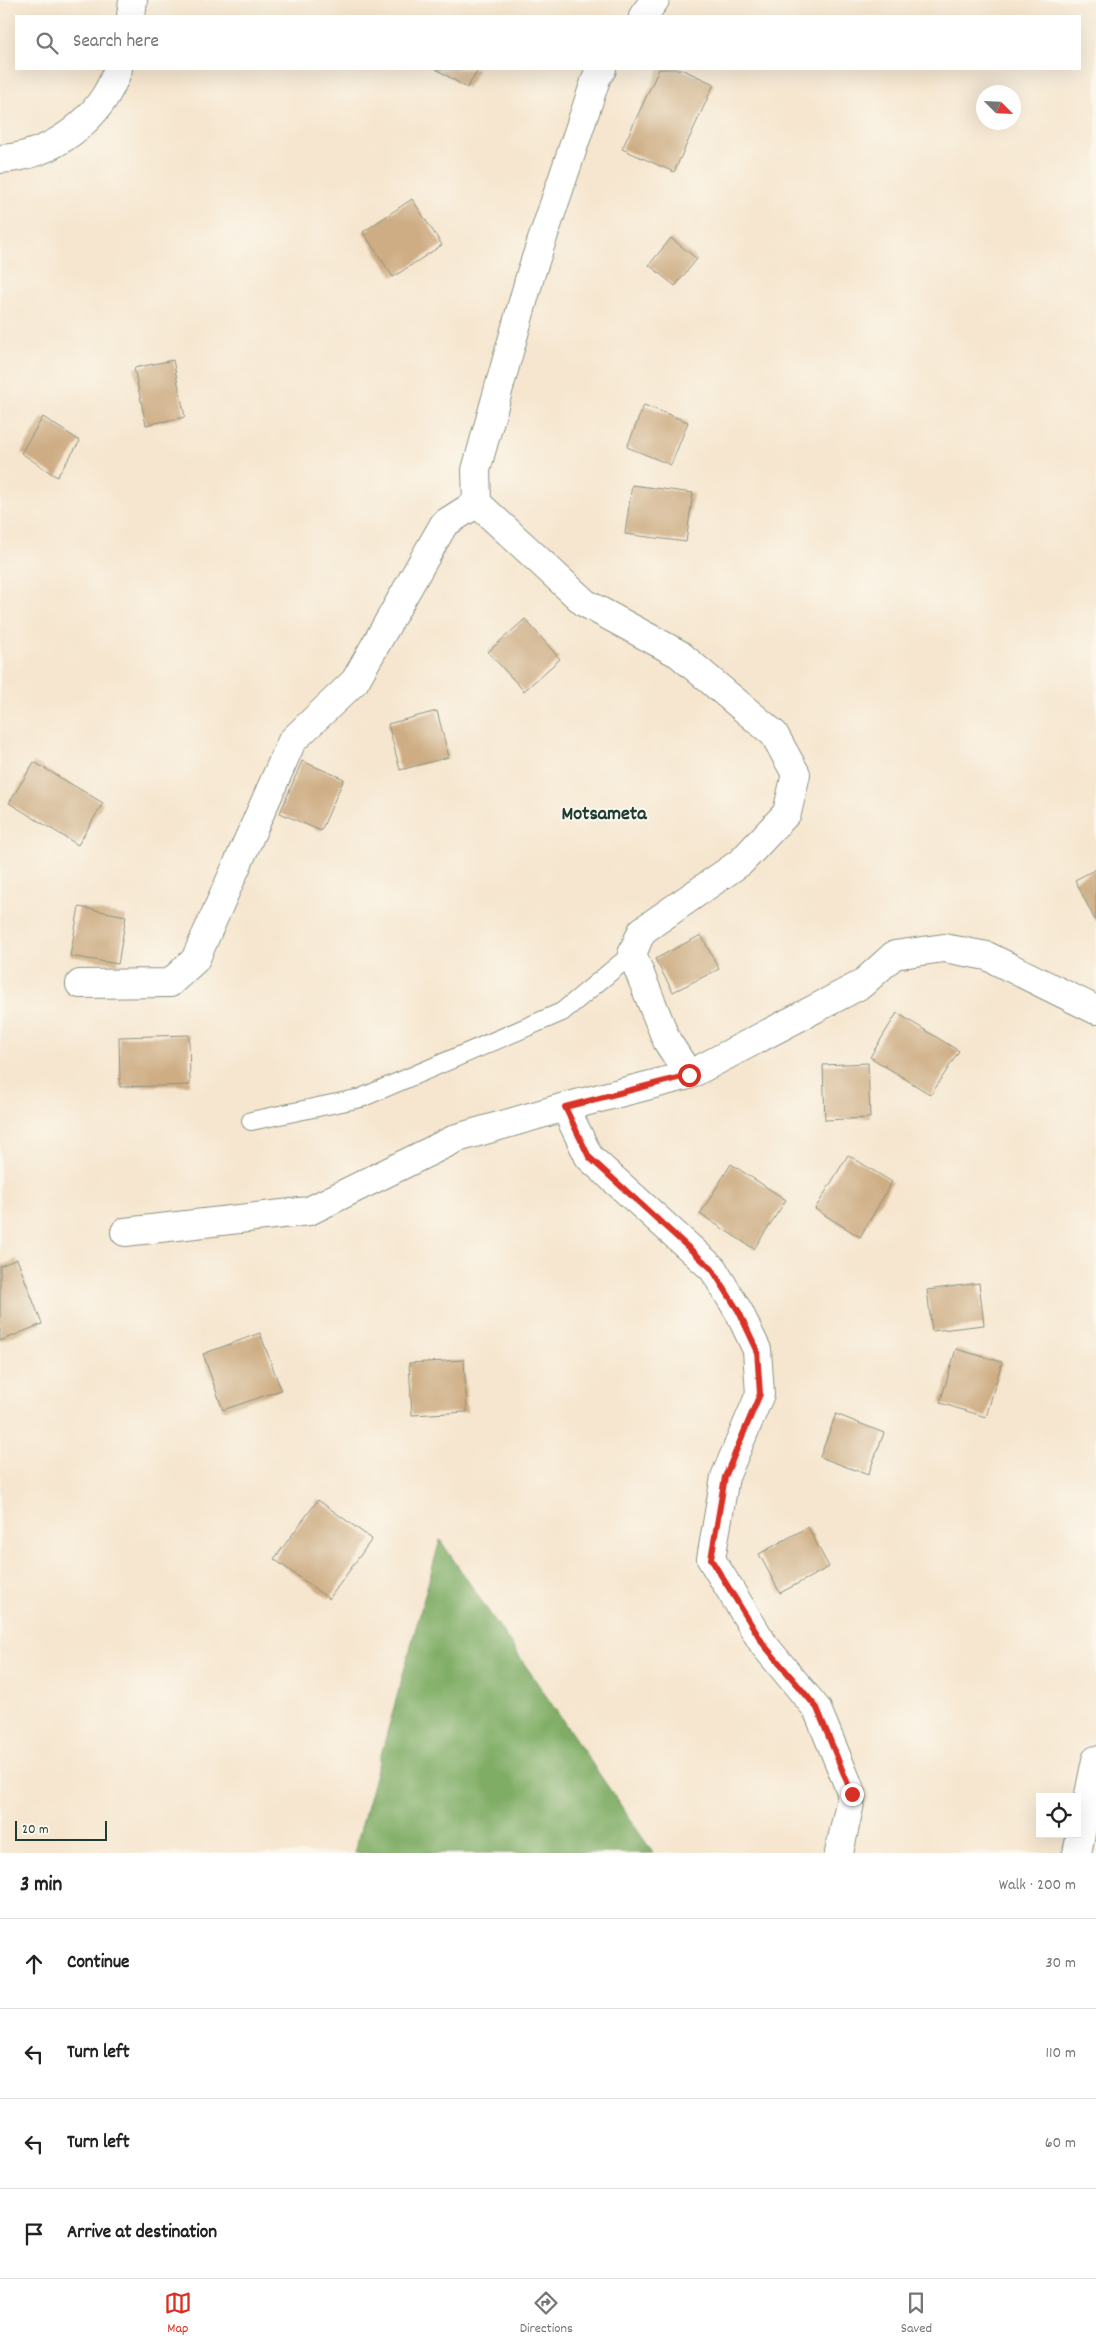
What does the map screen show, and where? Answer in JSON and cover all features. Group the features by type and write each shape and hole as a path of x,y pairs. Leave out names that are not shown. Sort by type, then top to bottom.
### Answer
{"street":[{"path":"131,15 133,0"},
{"path":"643,15 655,0"},
{"path":"0,159 51,147 87,121 112,87 118,70"},
{"path":"601,70 597,76 531,273 476,470 477,502 585,603 679,654 774,734 796,774 787,813 742,862 642,931 632,954 667,1041 689,1075"},
{"path":"80,984 170,983 195,960 292,741 355,681 444,524 477,502"},
{"path":"125,1232 309,1211 457,1138 565,1107 689,1075 862,984 894,955 944,948 986,956 1096,1010"},
{"path":"565,1107 589,1157 712,1269 739,1312 757,1350 760,1394 725,1477 711,1559 764,1645 817,1708 852,1794 840,1853"},
{"path":"1078,1853 1096,1760"}],"lane":[{"path":"251,1122 361,1098 562,1012 632,954"}],"green space":[{"path":"440,1540 653,1853 354,1853"}],"building":[{"path":"438,70 478,70 467,88"},
{"path":"659,70 683,70 714,84 674,172 622,149"},
{"path":"412,199 442,245 393,277 363,232"},
{"path":"671,238 697,259 675,286 649,265"},
{"path":"173,360 185,417 146,425 134,368"},
{"path":"644,405 688,422 671,465 627,447"},
{"path":"43,417 80,441 57,477 21,453"},
{"path":"632,485 693,493 686,542 625,534"},
{"path":"525,619 560,659 524,691 488,652"},
{"path":"437,711 449,757 400,770 388,724"},
{"path":"302,761 344,779 321,831 280,813"},
{"path":"34,762 103,803 78,845 9,803"},
{"path":"1096,869 1096,922 1075,880"},
{"path":"79,907 126,916 118,964 70,956"},
{"path":"701,935 719,969 673,992 655,959"},
{"path":"897,1013 959,1051 931,1095 870,1057"},
{"path":"189,1035 190,1085 120,1087 119,1037"},
{"path":"868,1063 870,1118 825,1120 823,1065"},
{"path":"848,1155 892,1182 860,1237 815,1209"},
{"path":"731,1164 786,1200 754,1249 700,1214"},
{"path":"17,1259 42,1324 0,1341 0,1266"},
{"path":"979,1283 984,1325 932,1331 927,1290"},
{"path":"260,1333 281,1390 223,1410 203,1354"},
{"path":"956,1349 1002,1362 986,1417 940,1403"},
{"path":"464,1360 467,1412 412,1415 409,1363"},
{"path":"836,1414 884,1433 868,1475 820,1457"},
{"path":"318,1500 372,1539 329,1599 274,1559"},
{"path":"808,1527 829,1567 780,1593 759,1554"}],"district":[{"name":"Motsameta","path":"604,812"}],"route":[{"path":"689,1075 565,1107 589,1157 712,1269 739,1312 757,1350 760,1394 725,1477 711,1559 764,1645 817,1708 852,1794"}]}
